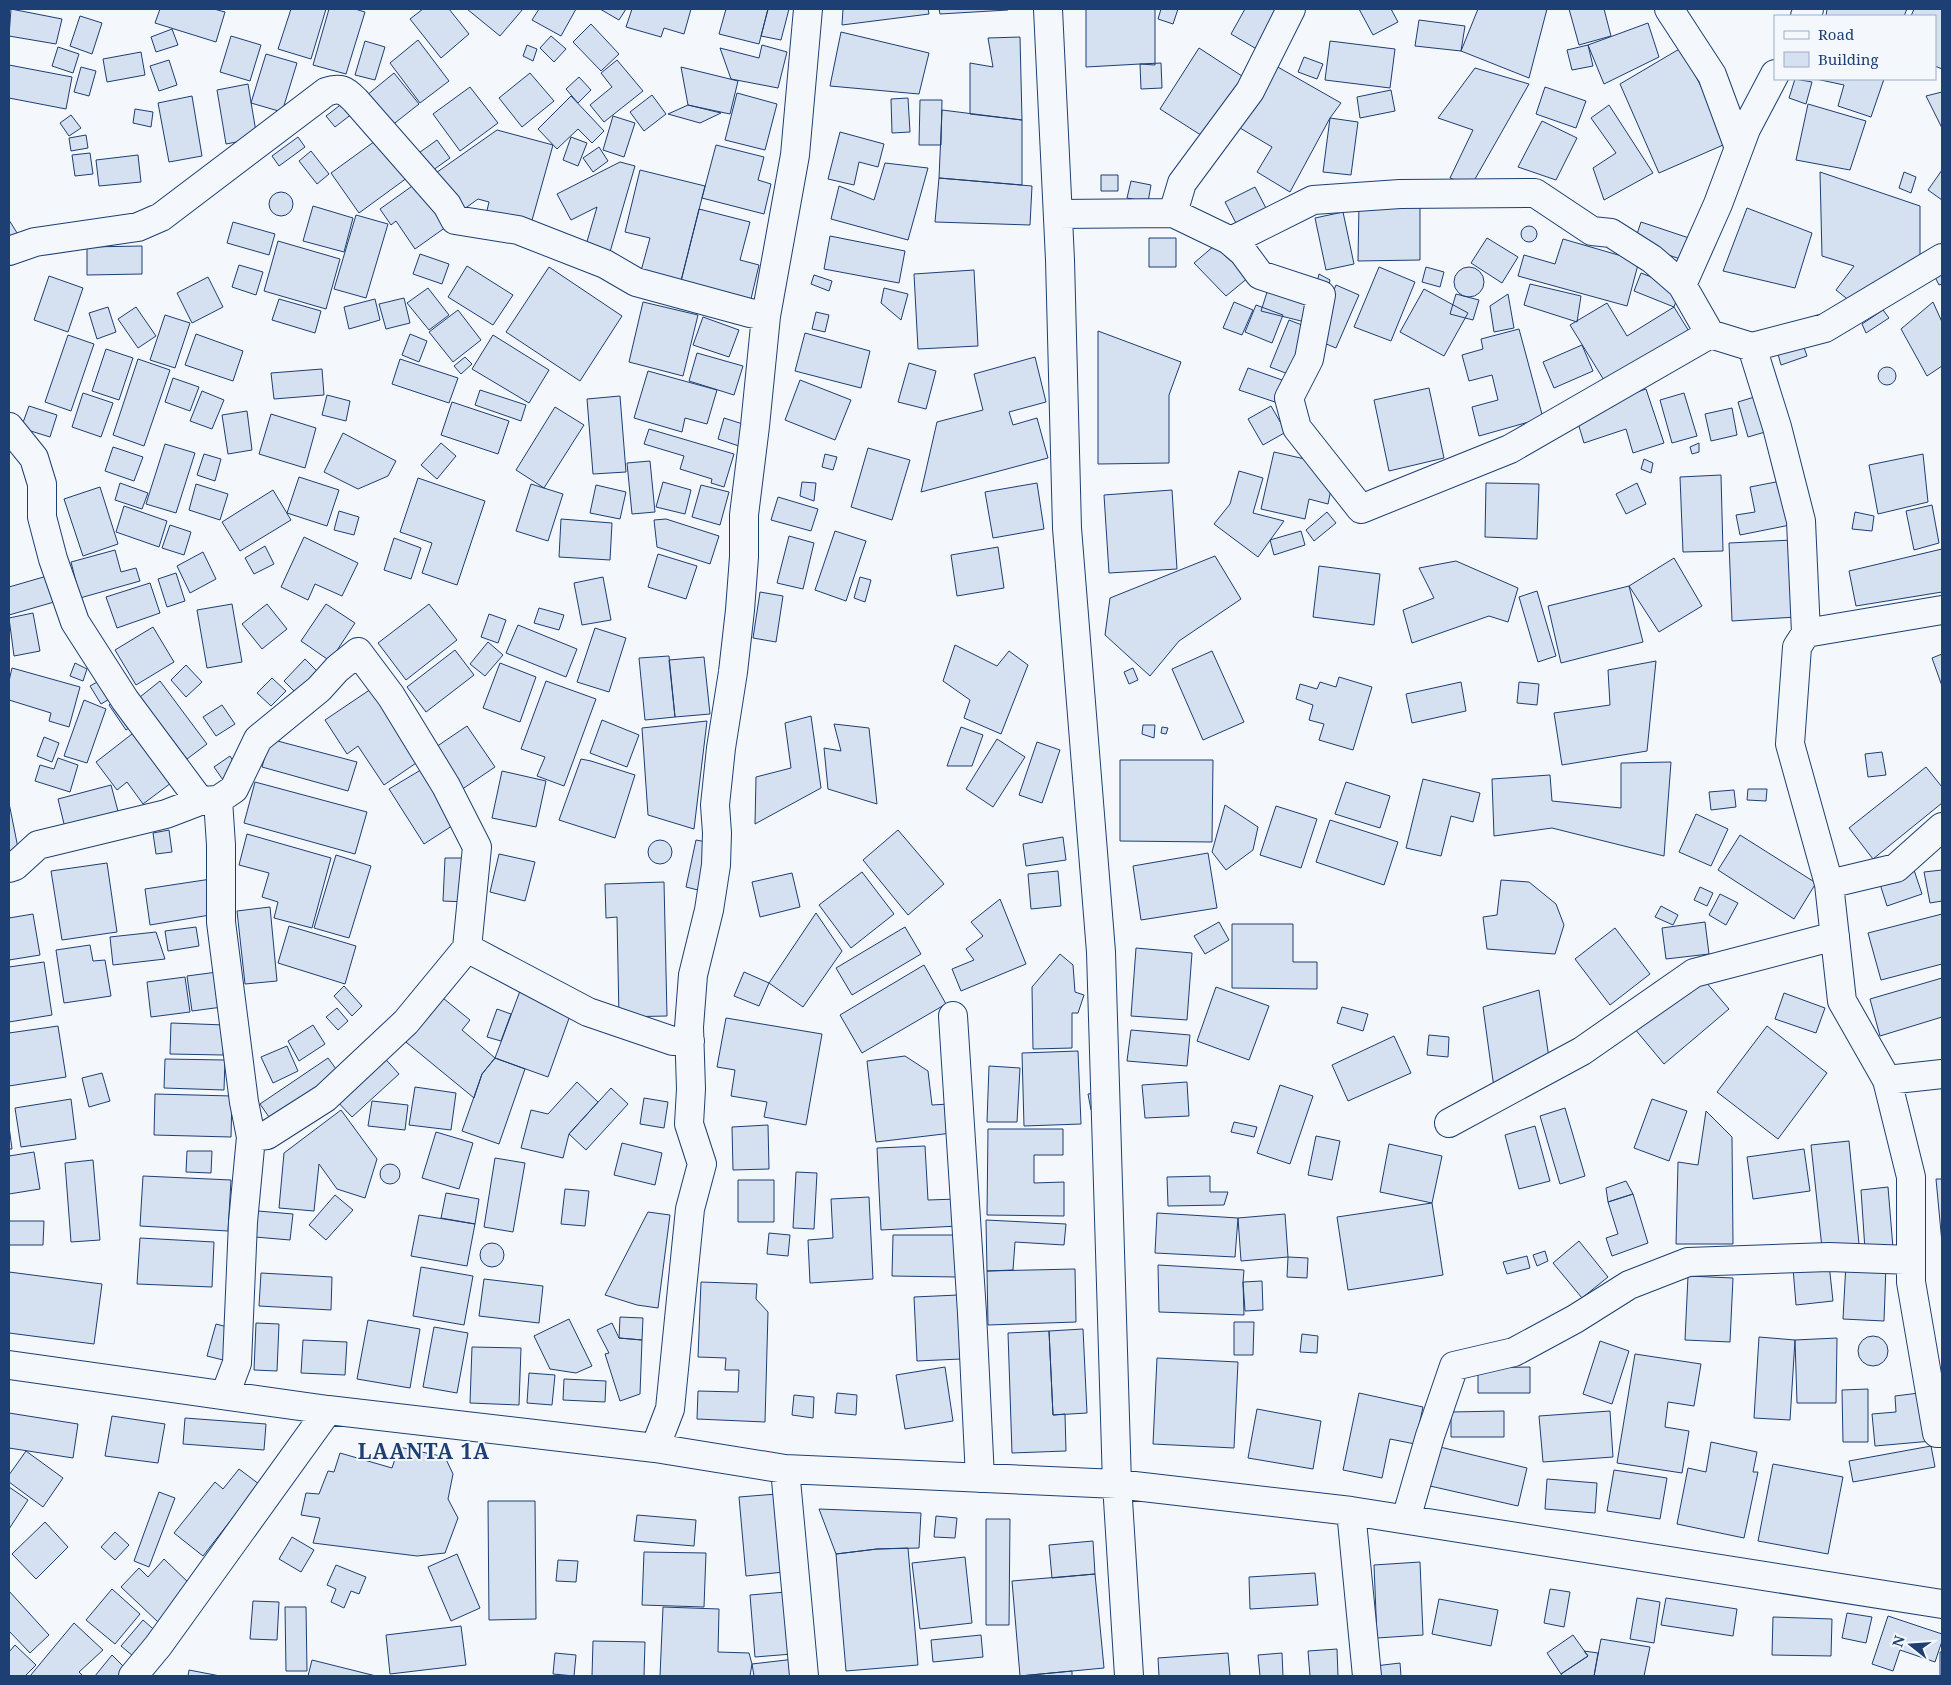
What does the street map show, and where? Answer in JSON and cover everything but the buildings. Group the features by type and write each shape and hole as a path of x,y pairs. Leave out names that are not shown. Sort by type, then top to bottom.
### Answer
{"street":[{"path":"655,1448 670,1409 690,1209 702,1164 690,1124 690,1041 693,975 709,910 716,865 717,833 715,805 720,748 733,672 740,610 744,557 744,515 756,426 766,316 795,155 808,9"},
{"path":"1048,9 1058,214 1067,528 1100,952 1117,1484 1129,1676"},
{"path":"1173,213 1182,183 1250,91 1291,9"},
{"path":"1669,9 1712,75 1739,148"},
{"path":"1682,285 1718,204 1746,129 1774,76"},
{"path":"9,251 36,242 138,227 161,217 326,92 336,88 345,89 356,100 447,205 455,220 518,230 605,264 636,282 766,316"},
{"path":"1228,240 1237,238 1313,200 1400,194 1535,193 1592,231 1611,233 1652,259 1682,285 1710,334 1752,347 1825,328 1942,258"},
{"path":"1058,214 1173,213 1228,240 1243,252 1260,275 1321,295 1309,359 1289,398 1297,428 1361,509 1510,449 1710,334"},
{"path":"1752,347 1777,427 1801,521 1806,634 1797,647 1790,744 1829,884 1842,1001 1886,1080 1911,1177 1911,1282 1937,1433 1942,1433"},
{"path":"9,427 34,458 42,484 42,517 53,559 75,622 125,700 209,801 221,845 221,922 244,1102 252,1137 243,1222 237,1363 225,1395"},
{"path":"1806,634 1942,610"},
{"path":"9,868 15,866 38,845 166,814 209,801 234,789 258,739 319,689 337,669 358,652 391,696 446,786 477,847 466,948 406,1022 325,1098 267,1134 252,1137"},
{"path":"1829,884 1896,868 1942,827"},
{"path":"1449,1123 1582,1052 1694,973 1835,936"},
{"path":"466,948 588,1012 673,1041 690,1041"},
{"path":"953,1016 972,1313 980,1478"},
{"path":"1886,1080 1942,1074"},
{"path":"1406,1519 1430,1436 1454,1366 1514,1352 1575,1319 1629,1285 1688,1262 1829,1257 1911,1260"},
{"path":"9,1365 328,1410 655,1448 785,1469 1117,1484 1351,1511 1942,1604"},
{"path":"132,1676 158,1646 328,1410"},
{"path":"785,1469 804,1676"},
{"path":"1351,1511 1367,1676"}],"district":[{"name":"LAANTA 1A","path":"424,1451"}]}
